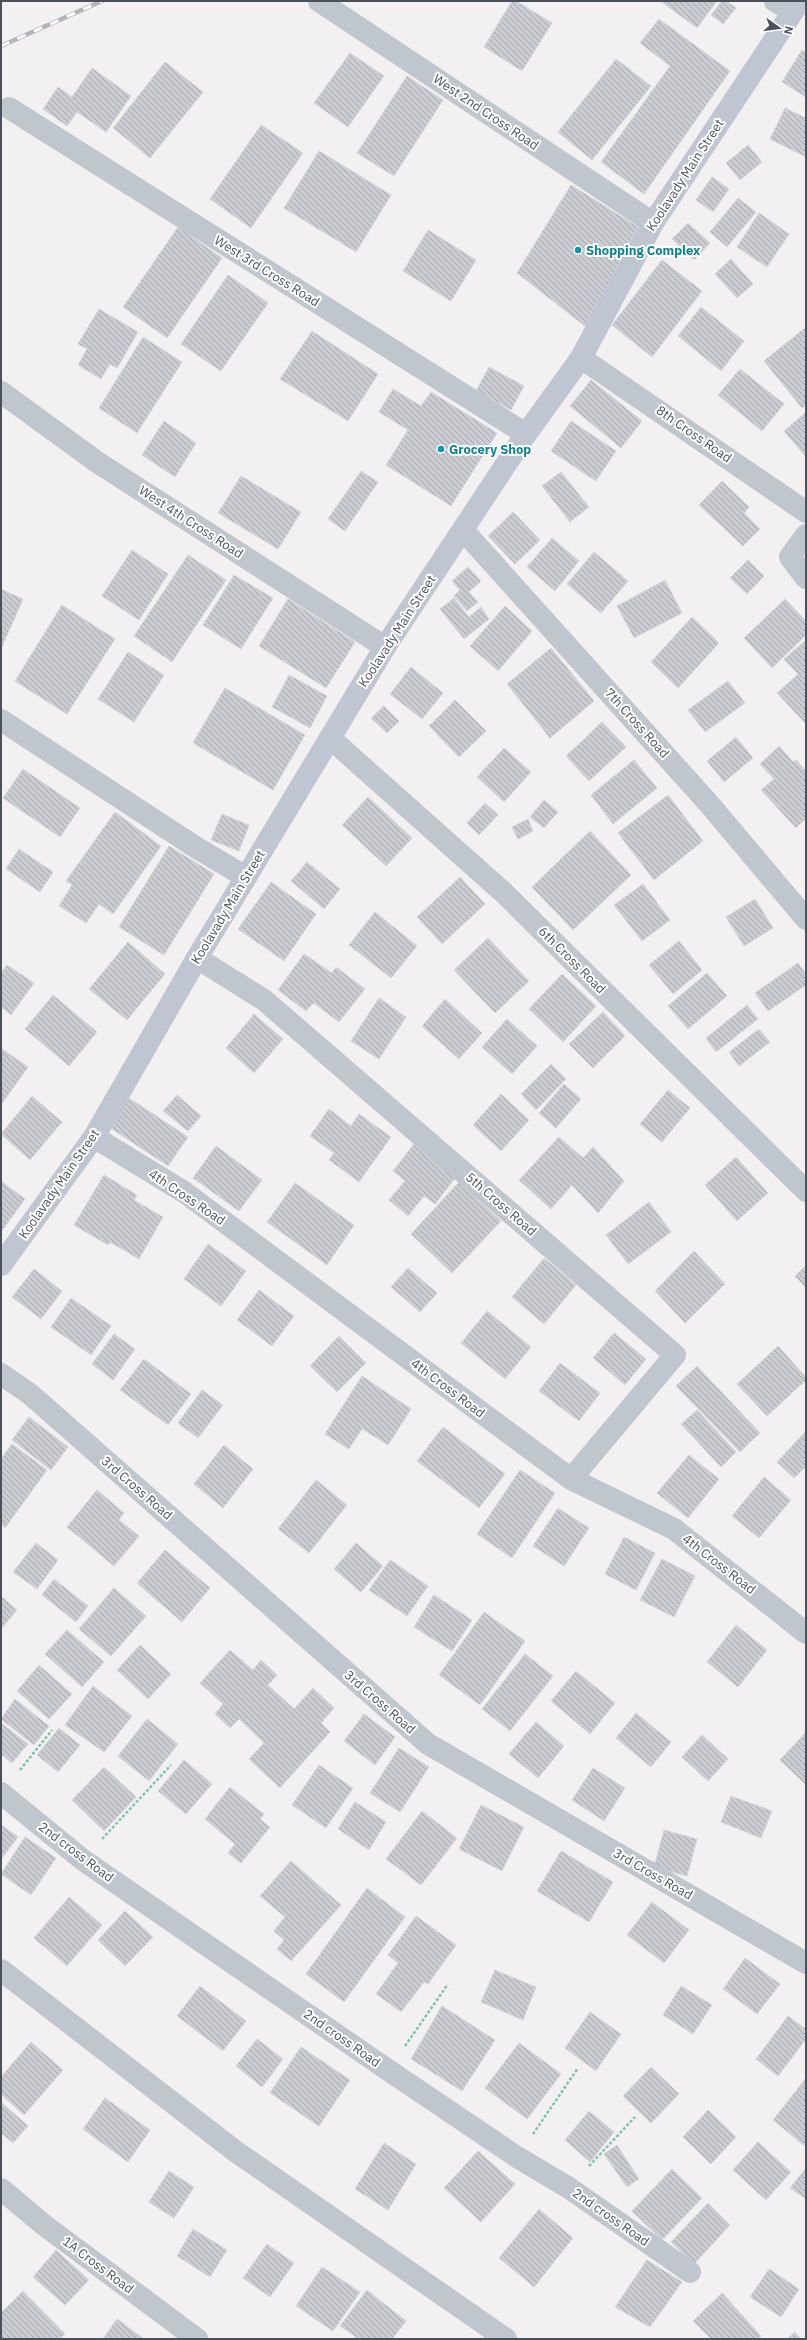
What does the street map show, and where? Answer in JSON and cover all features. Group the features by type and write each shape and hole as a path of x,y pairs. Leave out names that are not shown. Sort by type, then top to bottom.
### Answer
{"main road":[{"name":"Koolavady Main Street","path":"1,1265 94,1137 197,958 385,647 526,434 581,358 653,223 788,4"}],"street":[{"name":"West 2nd Cross Road","path":"319,1 653,223"},
{"name":"West 3rd Cross Road","path":"9,108 526,434"},
{"name":"8th Cross Road","path":"581,358 806,512"},
{"name":"West 4th Cross Road","path":"1,392 97,462 385,647"},
{"name":"7th Cross Road","path":"463,530 710,805 806,919"},
{"path":"806,535 790,557 806,578"},
{"path":"1,720 197,848 246,877"},
{"name":"6th Cross Road","path":"330,738 504,893 806,1191"},
{"name":"5th Cross Road","path":"197,958 264,1000 675,1355 571,1479"},
{"name":"4th Cross Road","path":"94,1137 184,1192 571,1479 674,1529 806,1633"},
{"name":"3rd Cross Road","path":"1,1374 30,1394 428,1744 806,1963"},
{"name":"2nd cross Road","path":"1,1794 83,1860 388,2070 517,2157 569,2188 690,2272"},
{"path":"1,1970 235,2151 506,2339"},
{"name":"1A Cross Road","path":"1,2190 44,2225 197,2339"}],"path":[{"path":"1,1794 52,1730"},
{"path":"83,1860 171,1765"},
{"path":"388,2070 448,1984"},
{"path":"517,2157 578,2068"},
{"path":"569,2188 635,2117"}],"building":[{"path":"512,1 516,1 552,23 522,71 484,47"},
{"path":"664,1 717,1 697,28 663,3"},
{"path":"722,1 726,1 736,8 723,24 711,15"},
{"path":"659,19 730,71 644,194 601,162 670,66 640,43"},
{"path":"802,50 806,53 806,97 782,82"},
{"path":"350,53 384,76 348,127 314,103"},
{"path":"616,59 651,86 592,160 558,132"},
{"path":"165,62 203,92 150,158 113,128"},
{"path":"92,68 131,96 106,132 77,112 67,126 43,109 58,87 72,97"},
{"path":"407,76 443,100 394,176 357,153"},
{"path":"785,108 806,118 806,157 770,139"},
{"path":"261,125 303,153 251,228 210,199"},
{"path":"748,145 762,162 740,180 726,163"},
{"path":"319,151 391,195 356,252 284,208"},
{"path":"712,177 729,189 713,212 696,200"},
{"name":"Shopping Complex","path":"571,185 638,227 586,327 517,273"},
{"path":"738,198 756,212 727,247 710,232"},
{"path":"759,213 789,234 767,267 737,247"},
{"path":"688,223 710,243 694,260 672,239"},
{"path":"178,227 222,258 167,338 123,307"},
{"path":"428,230 476,260 451,301 403,271"},
{"path":"731,259 753,284 737,298 715,274"},
{"path":"662,260 702,291 652,357 612,325"},
{"path":"228,275 268,303 221,371 181,344"},
{"path":"701,307 744,341 721,371 678,336"},
{"path":"99,309 138,332 117,368 110,364 101,379 78,365 87,349 78,344"},
{"path":"806,327 806,405 802,408 764,361"},
{"path":"312,331 378,374 348,421 280,379"},
{"path":"143,337 182,362 137,433 99,408"},
{"path":"489,367 524,386 511,410 476,391"},
{"path":"740,369 784,404 762,431 718,395"},
{"path":"591,380 642,421 621,448 570,406"},
{"name":"Grocery Shop","path":"393,389 421,406 431,392 497,433 451,506 386,465 408,430 379,412"},
{"path":"806,412 806,455 805,456 784,431"},
{"path":"164,421 196,443 175,477 142,455"},
{"path":"571,421 616,451 596,481 551,451"},
{"path":"361,471 378,482 345,531 328,519"},
{"path":"561,472 589,507 570,522 542,486"},
{"path":"241,476 301,512 278,549 218,513"},
{"path":"722,481 749,507 744,513 760,529 743,546 699,505"},
{"path":"513,512 540,540 515,564 488,536"},
{"path":"552,538 579,561 555,591 527,567"},
{"path":"132,550 168,574 139,620 102,596"},
{"path":"594,552 628,581 601,613 567,584"},
{"path":"188,555 226,580 172,662 134,636"},
{"path":"748,560 764,576 747,594 730,578"},
{"path":"468,567 481,581 469,592 478,602 467,611 454,596 460,590 452,581"},
{"path":"234,575 273,598 241,649 203,625"},
{"path":"665,580 682,613 634,638 617,606"},
{"path":"1,589 23,599 1,649"},
{"path":"454,598 469,617 481,607 489,619 464,639 440,609"},
{"path":"288,599 355,642 326,688 259,646"},
{"path":"785,599 806,621 806,635 772,668 744,638"},
{"path":"62,605 115,639 67,714 15,681"},
{"path":"505,606 532,631 498,671 470,646"},
{"path":"692,617 719,643 678,688 651,662"},
{"path":"806,640 806,724 777,693 798,674 784,659"},
{"path":"551,648 594,701 550,738 507,684"},
{"path":"128,652 164,675 134,722 98,699"},
{"path":"411,667 443,693 422,719 390,694"},
{"path":"289,675 327,696 310,728 272,707"},
{"path":"728,681 745,703 705,732 688,710"},
{"path":"225,688 305,735 273,790 193,743"},
{"path":"455,700 486,731 459,757 429,726"},
{"path":"384,706 399,721 387,733 371,718"},
{"path":"602,722 626,747 589,781 566,756"},
{"path":"736,737 753,758 724,782 707,761"},
{"path":"779,746 793,762 796,760 806,771 806,818 796,828 761,790 774,779 760,764"},
{"path":"504,748 531,772 504,802 477,777"},
{"path":"634,760 657,788 613,824 591,795"},
{"path":"23,769 80,808 60,837 3,798"},
{"path":"668,795 703,841 654,880 618,833"},
{"path":"368,797 412,838 386,866 342,825"},
{"path":"544,800 558,812 544,828 530,817"},
{"path":"485,803 498,815 479,835 467,823"},
{"path":"115,812 161,846 113,914 99,904 86,923 59,906 72,885 66,881"},
{"path":"222,814 249,825 239,851 211,840"},
{"path":"528,819 533,831 518,839 512,827"},
{"path":"590,831 631,875 573,930 532,887"},
{"path":"169,846 214,874 164,955 119,927"},
{"path":"19,849 53,872 40,892 6,869"},
{"path":"307,862 340,889 324,909 291,881"},
{"path":"460,877 485,904 442,944 417,917"},
{"path":"271,882 316,914 284,961 238,929"},
{"path":"643,884 670,920 642,941 614,905"},
{"path":"755,899 773,928 744,946 726,917"},
{"path":"375,912 417,946 391,978 349,945"},
{"path":"488,938 529,981 495,1013 454,970"},
{"path":"679,941 702,970 673,994 649,965"},
{"path":"128,942 165,974 127,1020 89,989"},
{"path":"304,954 332,973 336,967 365,989 339,1022 314,1003 306,1011 278,990"},
{"path":"798,963 806,974 806,985 768,1011 755,993"},
{"path":"7,965 34,983 11,1015 1,1007 1,973"},
{"path":"707,973 727,996 688,1029 668,1006"},
{"path":"562,974 596,1006 563,1042 529,1009"},
{"path":"53,995 97,1032 69,1066 25,1029"},
{"path":"379,998 406,1017 379,1059 351,1041"},
{"path":"445,999 482,1033 459,1059 422,1026"},
{"path":"747,1005 758,1019 716,1052 706,1038"},
{"path":"603,1012 625,1036 593,1068 569,1044"},
{"path":"254,1014 283,1039 254,1073 226,1048"},
{"path":"507,1019 537,1046 512,1074 482,1047"},
{"path":"759,1029 770,1042 739,1066 729,1052"},
{"path":"1,1048 28,1067 1,1105"},
{"path":"551,1064 566,1079 536,1110 521,1094"},
{"path":"564,1084 581,1099 556,1128 539,1113"},
{"path":"668,1090 690,1108 662,1142 640,1124"},
{"path":"501,1094 529,1120 501,1151 473,1125"},
{"path":"177,1095 201,1116 188,1131 163,1111"},
{"path":"32,1096 62,1122 30,1160 1,1134"},
{"path":"129,1098 188,1137 168,1166 109,1127"},
{"path":"329,1109 351,1126 359,1114 391,1137 359,1182 329,1160 334,1153 310,1136"},
{"path":"559,1137 583,1158 593,1147 624,1181 598,1213 572,1185 551,1209 519,1180"},
{"path":"414,1144 455,1178 435,1204 424,1196 408,1216 389,1200 405,1181 393,1171"},
{"path":"216,1146 262,1180 239,1211 193,1178"},
{"path":"736,1157 768,1193 737,1221 705,1185"},
{"path":"104,1175 137,1195 134,1200 163,1217 139,1259 110,1242 108,1245 74,1225"},
{"path":"1,1181 25,1199 1,1232"},
{"path":"459,1182 501,1221 452,1273 411,1234"},
{"path":"295,1183 354,1225 327,1265 267,1222"},
{"path":"649,1202 671,1232 628,1264 606,1235"},
{"path":"208,1244 246,1271 221,1306 184,1279"},
{"path":"694,1251 725,1284 685,1323 655,1291"},
{"path":"544,1258 576,1285 544,1324 512,1297"},
{"path":"806,1265 806,1288 795,1276"},
{"path":"408,1268 437,1293 420,1312 391,1287"},
{"path":"34,1269 62,1291 41,1319 12,1297"},
{"path":"259,1290 294,1316 272,1346 237,1320"},
{"path":"71,1298 111,1326 91,1355 51,1327"},
{"path":"487,1311 531,1347 505,1379 461,1343"},
{"path":"614,1333 646,1359 625,1385 593,1358"},
{"path":"114,1334 135,1349 113,1380 92,1364"},
{"path":"339,1336 366,1363 337,1392 310,1366"},
{"path":"778,1346 806,1377 806,1380 767,1416 737,1384"},
{"path":"144,1359 191,1394 168,1425 120,1390"},
{"path":"560,1363 600,1393 579,1421 539,1391"},
{"path":"697,1366 760,1433 740,1452 676,1386"},
{"path":"362,1376 411,1409 388,1445 362,1429 349,1449 325,1434"},
{"path":"202,1390 223,1405 198,1438 178,1423"},
{"path":"697,1410 736,1452 721,1467 681,1424"},
{"path":"29,1417 68,1447 51,1470 12,1440"},
{"path":"443,1427 505,1474 479,1508 417,1461"},
{"path":"806,1431 806,1466 794,1478 777,1462"},
{"path":"12,1444 47,1470 5,1528 1,1524 1,1459"},
{"path":"224,1445 253,1469 223,1508 194,1484"},
{"path":"689,1455 719,1479 688,1518 657,1493"},
{"path":"520,1470 555,1493 512,1558 477,1534"},
{"path":"764,1477 791,1500 759,1538 732,1516"},
{"path":"316,1480 347,1505 309,1553 278,1529"},
{"path":"97,1490 124,1513 119,1520 139,1536 114,1566 67,1527"},
{"path":"558,1508 589,1528 564,1566 533,1546"},
{"path":"624,1537 655,1553 636,1590 605,1574"},
{"path":"36,1543 58,1560 37,1589 13,1572"},
{"path":"356,1543 383,1566 361,1592 334,1569"},
{"path":"165,1550 210,1588 182,1622 137,1583"},
{"path":"662,1559 695,1576 674,1617 640,1600"},
{"path":"390,1560 428,1586 407,1616 369,1590"},
{"path":"54,1579 88,1606 76,1622 42,1595"},
{"path":"114,1588 146,1616 111,1656 79,1629"},
{"path":"434,1595 472,1620 452,1651 414,1627"},
{"path":"1,1596 17,1610 1,1629"},
{"path":"484,1612 525,1641 480,1705 439,1675"},
{"path":"736,1625 767,1650 738,1687 707,1662"},
{"path":"67,1630 104,1662 82,1687 45,1654"},
{"path":"140,1645 171,1674 148,1699 117,1670"},
{"path":"230,1650 253,1670 261,1660 277,1675 268,1685 294,1709 313,1688 334,1708 321,1723 330,1732 280,1788 249,1759 264,1743 239,1719 230,1728 215,1714 223,1704 200,1683"},
{"path":"525,1654 553,1676 510,1731 482,1709"},
{"path":"39,1665 72,1694 49,1719 17,1691"},
{"path":"576,1671 615,1703 590,1734 551,1701"},
{"path":"93,1686 132,1716 104,1752 65,1725"},
{"path":"15,1699 49,1726 34,1745 1,1719"},
{"path":"636,1713 671,1742 651,1767 616,1738"},
{"path":"364,1714 395,1737 375,1765 344,1741"},
{"path":"147,1719 178,1744 149,1781 118,1756"},
{"path":"536,1722 564,1746 538,1778 509,1754"},
{"path":"1,1723 28,1744 12,1763 1,1754"},
{"path":"59,1728 80,1745 58,1772 37,1755"},
{"path":"806,1732 806,1785 780,1760"},
{"path":"702,1735 728,1759 708,1781 682,1757"},
{"path":"399,1748 429,1767 400,1812 370,1793"},
{"path":"184,1760 212,1784 186,1814 158,1791"},
{"path":"319,1765 353,1788 326,1828 292,1805"},
{"path":"104,1767 136,1797 104,1831 72,1800"},
{"path":"593,1768 625,1788 604,1821 572,1800"},
{"path":"230,1787 264,1814 260,1819 270,1827 241,1863 228,1853 235,1844 205,1819"},
{"path":"731,1796 772,1811 761,1838 721,1822"},
{"path":"355,1802 386,1822 369,1850 338,1829"},
{"path":"481,1805 524,1827 502,1871 459,1849"},
{"path":"422,1811 457,1838 421,1885 386,1859"},
{"path":"1,1825 18,1837 1,1859"},
{"path":"664,1830 697,1839 687,1876 654,1867"},
{"path":"25,1837 56,1858 31,1895 1,1874"},
{"path":"561,1851 613,1882 589,1922 537,1891"},
{"path":"291,1861 341,1905 291,1961 277,1949 284,1940 274,1931 285,1917 260,1896"},
{"path":"367,1888 405,1917 344,2002 306,1974"},
{"path":"69,1897 102,1925 67,1966 34,1938"},
{"path":"652,1902 689,1930 664,1963 627,1935"},
{"path":"125,1911 153,1937 125,1966 98,1940"},
{"path":"416,1916 456,1945 428,1984 424,1982 401,2012 376,1994 398,1963 388,1955"},
{"path":"745,1958 780,1984 757,2014 723,1989"},
{"path":"495,1970 536,1987 523,2020 481,2002"},
{"path":"200,1986 246,2021 223,2051 177,2016"},
{"path":"681,1986 712,2005 693,2034 663,2015"},
{"path":"442,2006 495,2040 462,2091 411,2059"},
{"path":"590,2012 621,2034 596,2071 565,2048"},
{"path":"788,2016 806,2029 806,2039 778,2076 756,2059"},
{"path":"257,2039 283,2059 262,2087 236,2066"},
{"path":"31,2042 63,2070 24,2115 1,2094 1,2077"},
{"path":"519,2043 561,2074 527,2119 485,2088"},
{"path":"301,2047 350,2080 319,2126 270,2093"},
{"path":"651,2067 679,2094 651,2123 623,2096"},
{"path":"806,2078 806,2147 773,2120"},
{"path":"105,2098 150,2130 128,2162 83,2129"},
{"path":"1,2102 28,2126 13,2143 1,2133"},
{"path":"708,2110 736,2137 711,2164 683,2137"},
{"path":"589,2111 614,2132 590,2162 565,2140"},
{"path":"758,2142 791,2172 766,2200 733,2170"},
{"path":"384,2143 416,2164 388,2210 355,2189"},
{"path":"617,2145 639,2179 627,2187 604,2154"},
{"path":"478,2151 515,2184 481,2222 444,2188"},
{"path":"806,2168 806,2199 790,2188"},
{"path":"672,2169 702,2198 662,2240 632,2211"},
{"path":"169,2171 194,2187 174,2218 149,2202"},
{"path":"708,2203 730,2225 694,2264 671,2242"},
{"path":"539,2209 573,2238 534,2287 499,2258"},
{"path":"193,2229 227,2250 210,2277 177,2256"},
{"path":"267,2244 294,2263 270,2297 243,2278"},
{"path":"56,2250 89,2280 65,2305 33,2277"},
{"path":"647,2260 682,2282 650,2327 615,2307"},
{"path":"322,2267 360,2292 333,2331 296,2306"},
{"path":"769,2269 799,2289 781,2317 750,2297"},
{"path":"367,2290 406,2321 392,2339 355,2339 356,2337 340,2326"},
{"path":"23,2291 65,2334 60,2339 3,2339 1,2337 1,2313"},
{"path":"722,2293 761,2336 758,2339 711,2339 693,2321"},
{"path":"117,2319 144,2339 103,2339"},
{"path":"795,2332 801,2339 787,2339"}],"railway":[{"path":"1,46 102,1"}],"place":[{"name":"Shopping Complex","path":"578,250"},
{"name":"Grocery Shop","path":"441,449"}]}
